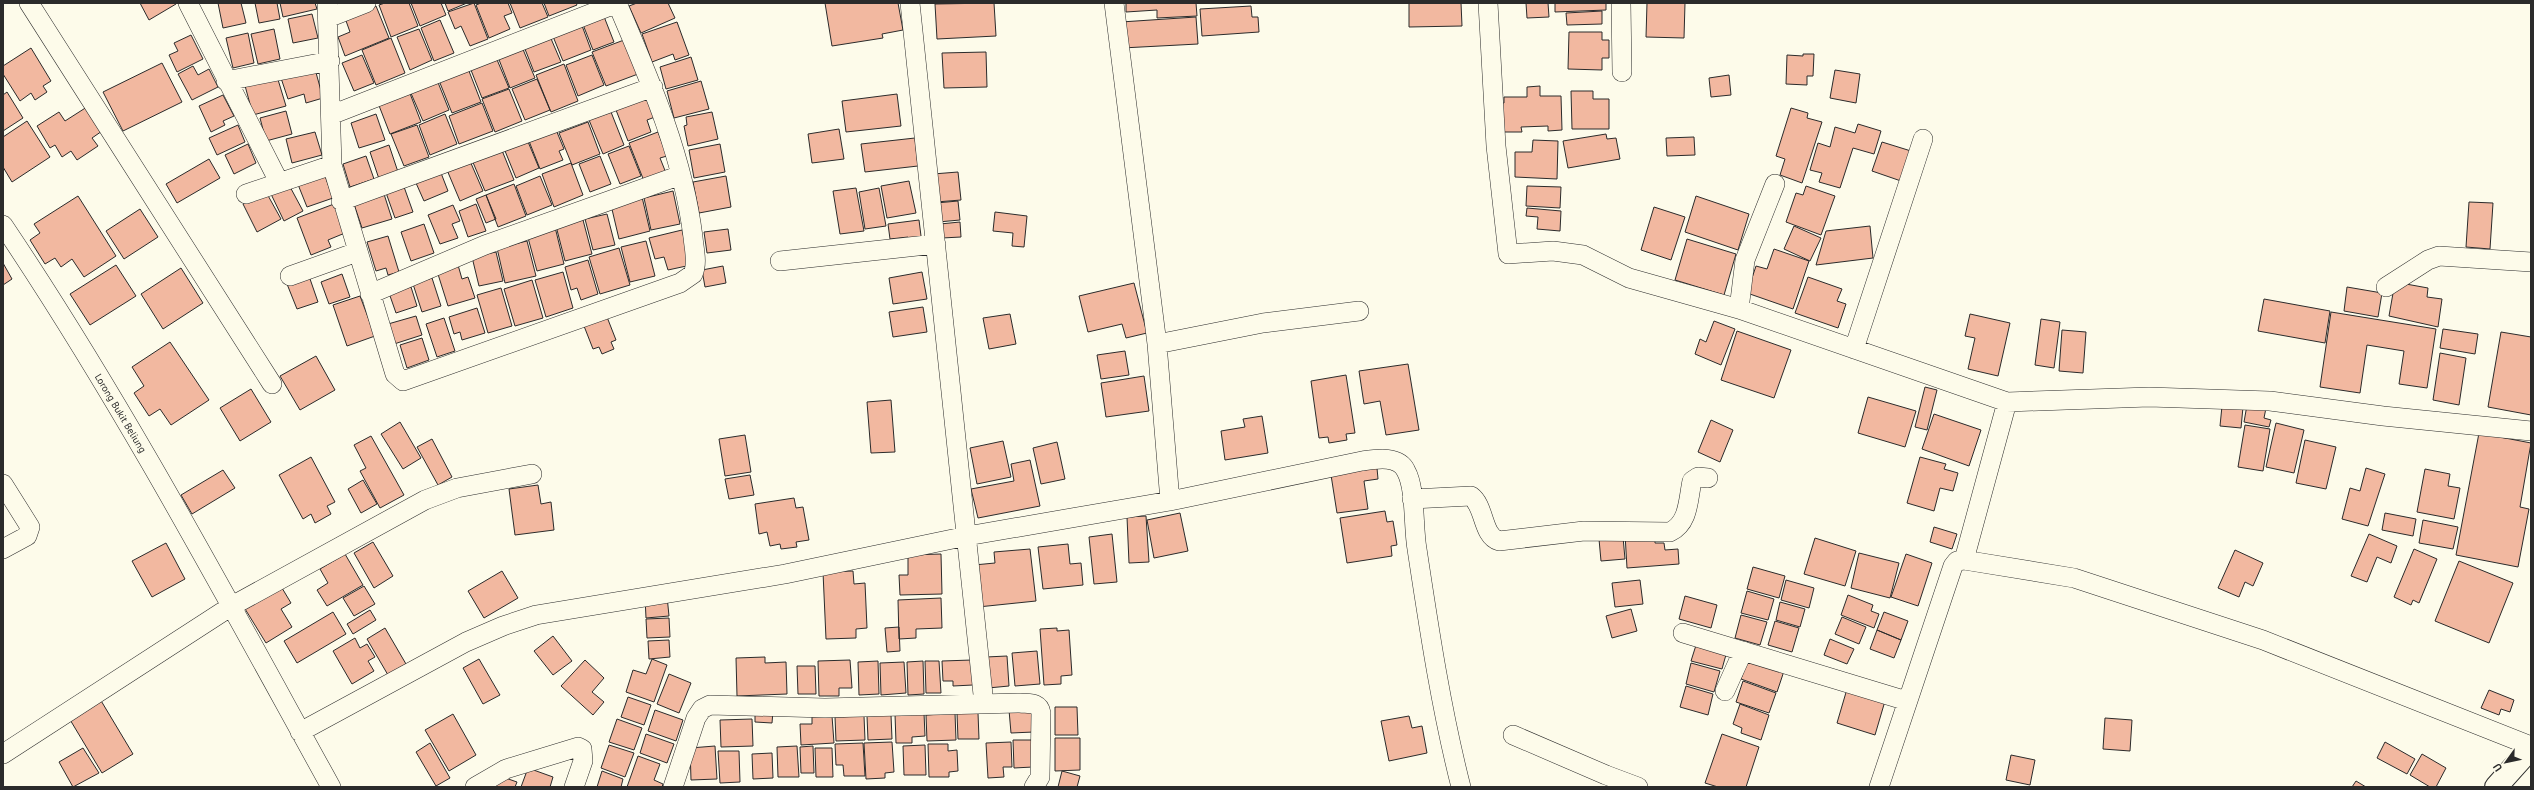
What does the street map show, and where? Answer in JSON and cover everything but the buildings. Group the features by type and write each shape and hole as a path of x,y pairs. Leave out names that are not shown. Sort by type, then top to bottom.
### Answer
{"highway":[{"path":"2496,787 2531,747"}],"street":[{"path":"29,3 272,384"},
{"path":"188,3 226,81 279,182"},
{"path":"331,115 618,3 653,87 681,175 691,220 695,268 691,277 680,283 403,382 395,374 341,201 332,164 328,11 366,3"},
{"path":"910,3 984,704"},
{"path":"1114,3 1157,344 1170,501"},
{"path":"1488,3 1496,146 1508,254 1553,251 1583,255 1630,278 1739,309 2007,402 2149,397 2270,401 2383,416 2531,430"},
{"path":"1621,3 1622,72"},
{"path":"226,81 330,61"},
{"path":"341,201 653,87"},
{"path":"1854,350 1923,139"},
{"path":"246,194 332,164"},
{"path":"370,294 485,245 681,175"},
{"path":"1739,309 1745,260 1774,184"},
{"name":"Lorong Bukit Beliung","path":"3,225 54,301 173,500 230,607 331,787"},
{"path":"780,261 936,244"},
{"path":"290,276 357,252"},
{"path":"2386,287 2428,260 2439,256 2531,262"},
{"path":"1157,344 1263,323 1359,311"},
{"path":"1964,560 2007,402"},
{"path":"300,732 466,642 518,620 553,612 785,574 967,536 1170,501 1376,459 1389,459 1403,466 1409,477 1412,499 1413,526 1429,632 1461,787"},
{"path":"3,754 230,607 425,500 457,488 532,474"},
{"path":"1412,499 1471,496 1478,503 1491,536 1499,541 1584,531 1670,532 1678,528 1684,520 1692,481 1698,477 1708,478"},
{"path":"3,484 20,509 30,531 24,538 3,549"},
{"path":"1879,787 1953,566 1957,561 1964,560 2074,578 2263,640 2531,747"},
{"path":"1683,632 1907,702"},
{"path":"1725,691 1743,651"},
{"path":"673,787 696,718 702,709 710,706 825,708 1035,704 1040,708 1040,777 1034,787"},
{"path":"1513,735 1606,775 1638,787"},
{"path":"475,787 506,768 578,747 582,749 584,755 574,787"}]}
